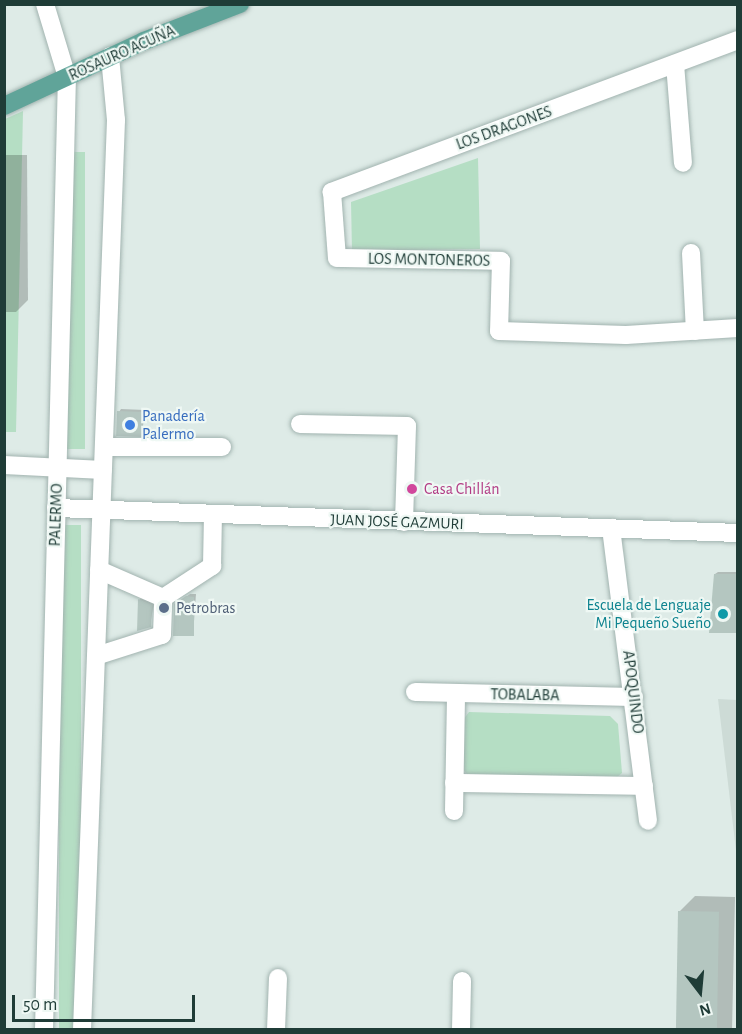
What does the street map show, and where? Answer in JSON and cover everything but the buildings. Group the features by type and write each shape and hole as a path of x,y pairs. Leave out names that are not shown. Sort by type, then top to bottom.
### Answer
{"main road":[{"name":"ROSAURO ACUÑA","path":"4,106 110,56 240,4"}],"street":[{"name":"PALERMO","path":"44,1029 67,78 45,4"},
{"name":"LOS DRAGONES","path":"332,192 738,40"},
{"path":"82,1029 116,120 110,56"},
{"path":"675,64 683,163"},
{"name":"LOS MONTONEROS","path":"332,192 337,258 501,261 499,331 626,335 738,328"},
{"path":"691,253 695,331"},
{"path":"300,424 407,426 404,522"},
{"path":"104,447 222,447"},
{"path":"4,465 103,470"},
{"name":"JUAN JOSÉ GAZMURI","path":"56,508 738,533"},
{"path":"163,598 212,566 213,515"},
{"name":"APOQUINDO","path":"611,528 648,821"},
{"path":"99,570 163,598"},
{"path":"96,656 162,635 163,598"},
{"name":"TOBALABA","path":"415,693 634,697"},
{"path":"454,811 456,694"},
{"path":"454,783 644,786"},
{"path":"276,1029 278,978"},
{"path":"461,1029 462,981"}],"shaded area":[{"path":"718,699 737,700 737,859"}],"green space":[{"path":"23,111 16,432 5,432 5,119"},
{"path":"64,152 85,152 85,449 64,449"},
{"path":"478,158 480,249 352,251 351,202"},
{"path":"59,525 81,525 81,1030 59,1030"},
{"path":"469,712 610,716 618,724 622,773 615,779 467,774 462,768 463,720"}],"place":[{"name":"Panadería Palermo","path":"130,425"},
{"name":"Casa Chillán","path":"412,489"},
{"name":"Petrobras","path":"164,608"},
{"name":"Escuela de Lenguaje Mi Pequeño Sueño","path":"723,614"}]}
